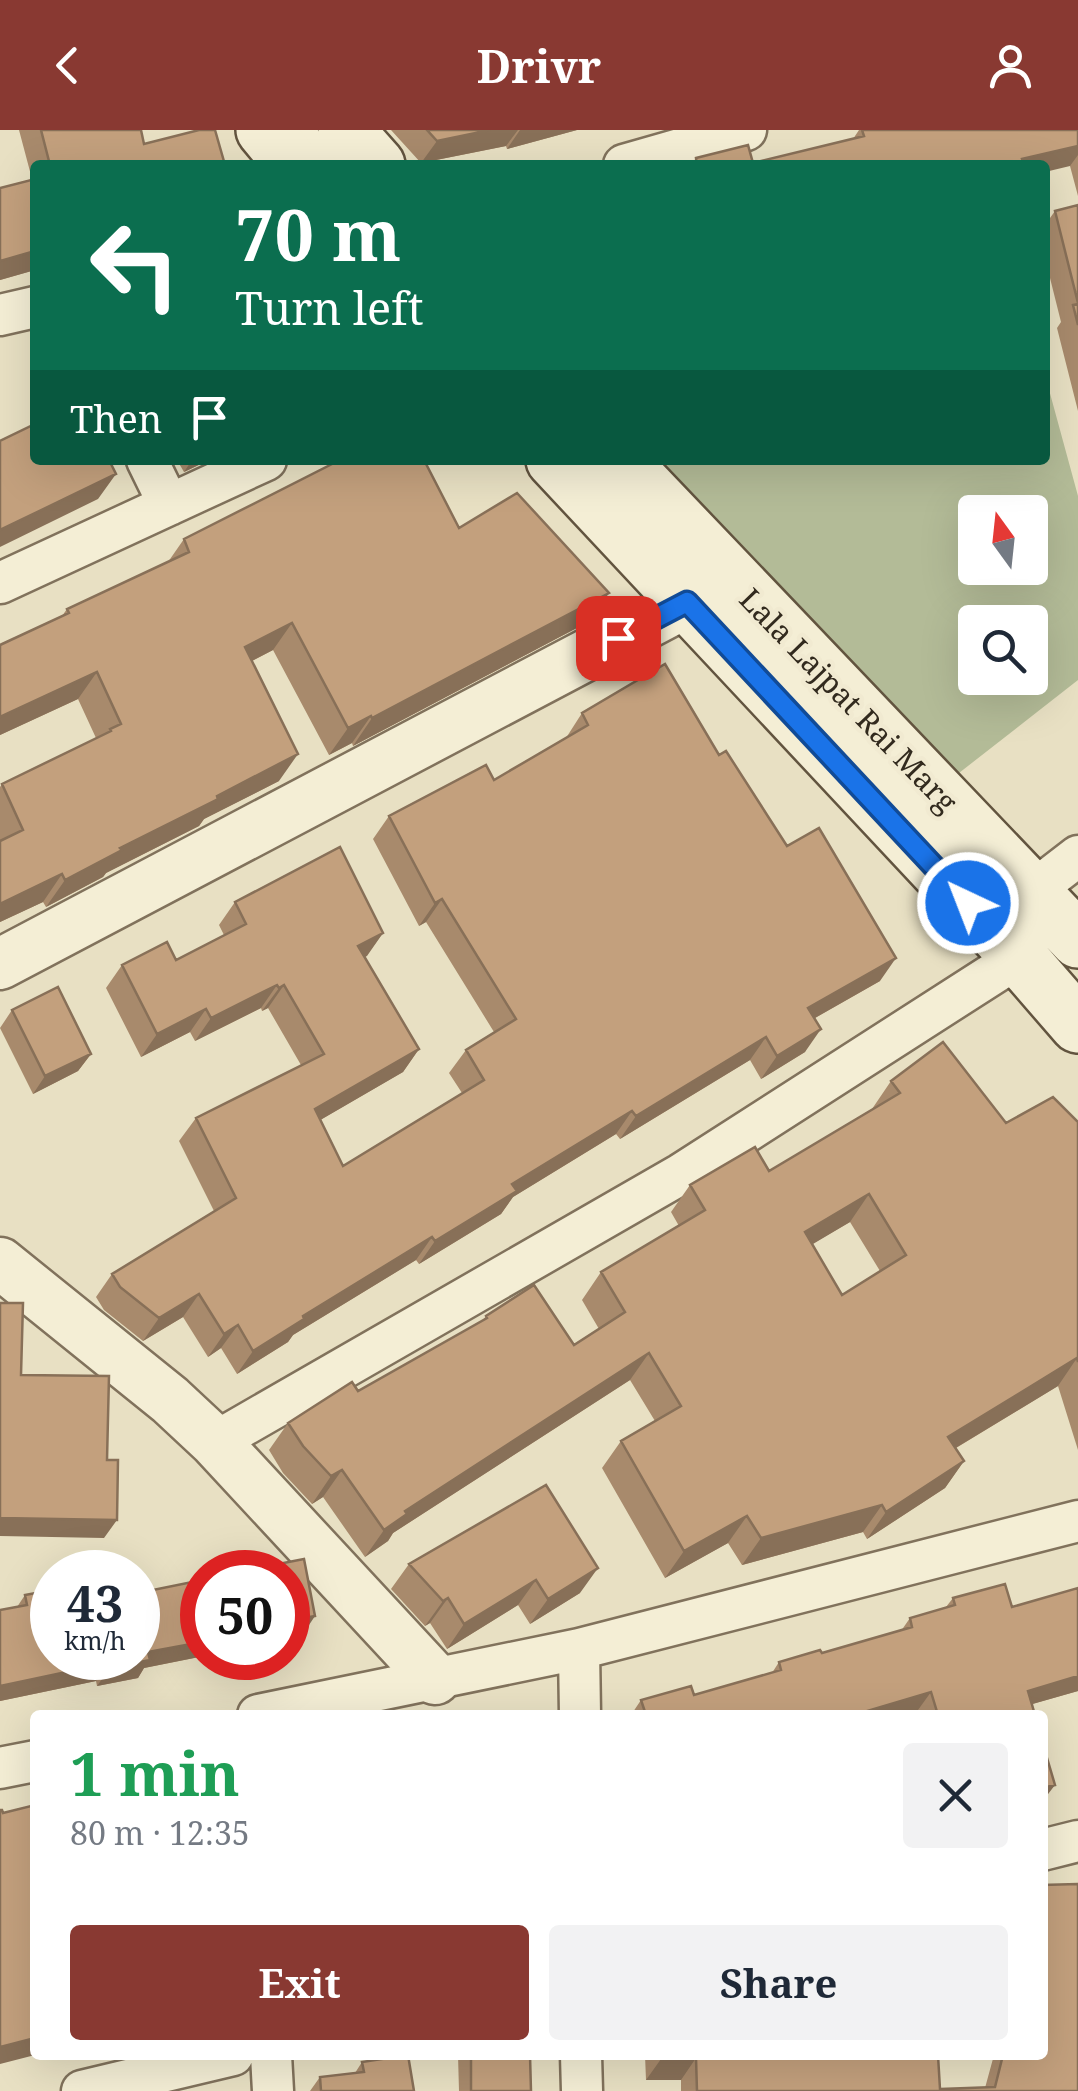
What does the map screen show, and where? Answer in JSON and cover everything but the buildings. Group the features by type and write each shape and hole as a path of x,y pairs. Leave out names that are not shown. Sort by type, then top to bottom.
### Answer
{"main road":[{"path":"264,130 289,160"},
{"path":"346,130 373,160"},
{"name":"Lala Lajpat Rai Marg","path":"559,465 687,602 1054,951"},
{"name":"Lala Lajpat Rai Marg","path":"625,465 1022,898 1054,951 1078,1025"}],"street":[{"path":"641,160 746,130"},
{"path":"0,315 30,308"},
{"path":"149,465 168,505"},
{"path":"0,583 255,465"},
{"path":"0,964 687,602"},
{"path":"1022,898 1078,856"},
{"path":"214,1442 682,1174 1054,951"},
{"path":"0,1262 170,1400 214,1442 435,1679"},
{"path":"283,1710 579,1649 1078,1520"},
{"path":"579,1649 580,1710"},
{"path":"0,1768 30,1762"},
{"path":"1048,1848 1078,1840"},
{"path":"82,2091 211,2060"},
{"path":"270,2060 273,2091"},
{"path":"582,2060 582,2091"}],"lane":[{"path":"305,130 329,160"}],"green space":[{"path":"1050,393 1078,496 1078,680 959,773 666,465 1050,465"}],"route":[{"path":"618,638 687,602 968,903"}]}
